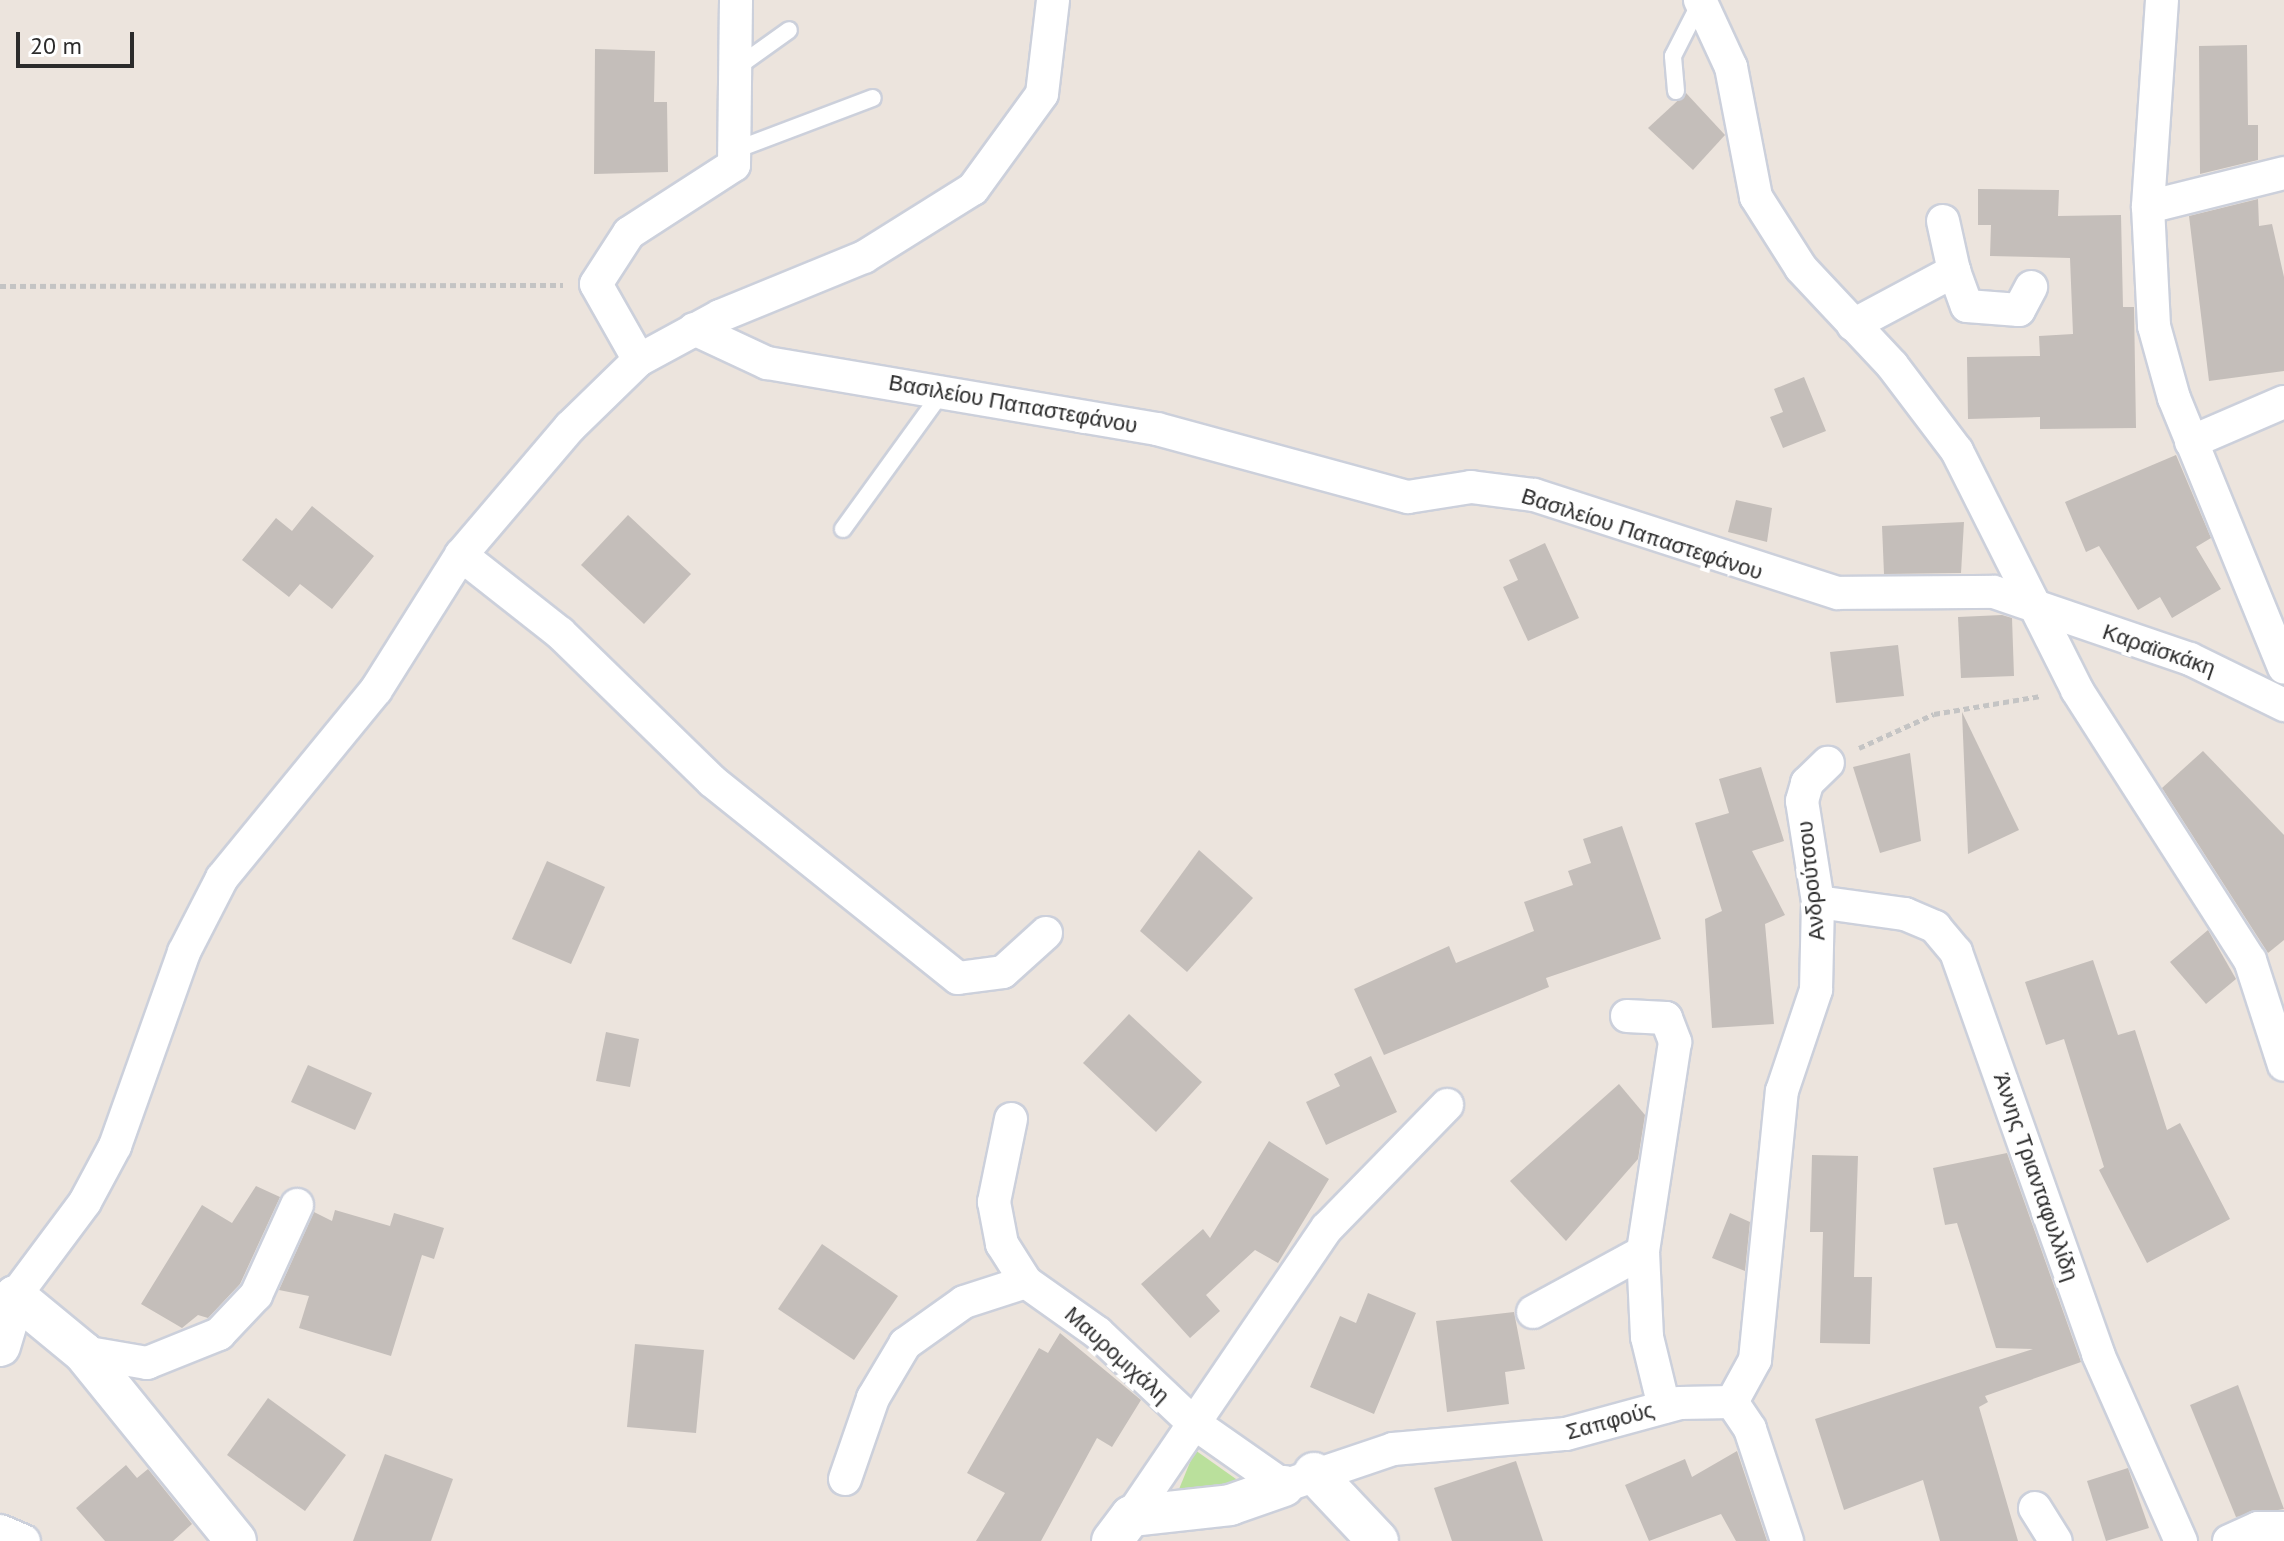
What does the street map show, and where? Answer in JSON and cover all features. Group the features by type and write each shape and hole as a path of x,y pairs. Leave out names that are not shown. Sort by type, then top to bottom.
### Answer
{"street":[{"path":"639,360 596,284 629,233 717,181 738,149 736,0"},
{"path":"0,1346 15,1296 85,1202 115,1146 184,952 222,878 376,690 461,555 570,427 639,360 694,329 864,257 973,189 1007,151 1042,94 1053,0"},
{"path":"2162,0 2148,207 2154,326 2191,442 2284,667"},
{"path":"1701,1 1731,67 1756,197 1801,268 1853,325 1957,451 2031,604 2077,690 2250,960 2284,1065"},
{"path":"2148,207 2284,173"},
{"path":"1943,221 1954,271 1967,306 2019,310 2031,287"},
{"path":"1853,325 1954,271"},
{"name":"Βασιλείου Παπαστεφάνου","path":"694,329 767,363 1157,429 1408,497 1471,487 1534,495 1838,593 1893,597 1961,587 2031,604"},
{"path":"2191,442 2284,402"},
{"path":"461,555 560,633 712,781 958,978 1003,972 1046,933"},
{"name":"Καραϊσκάκη","path":"2031,604 2190,659 2284,705"},
{"name":"Ανδρούτσου","path":"1732,1402 1755,1360 1784,1081 1816,990 1818,902 1802,801 1807,783 1828,763"},
{"name":"Άννης Τριανταφυλλίδη","path":"1818,902 1905,914 1935,927 1956,952 2098,1354 2181,1541"},
{"name":"Σαπφούς","path":"1122,1529 1230,1505 1393,1449 1584,1431 1664,1407 1647,1337 1643,1252 1675,1042 1666,1018 1627,1016"},
{"name":"Σαπφούς","path":"1122,1529 1191,1421 1327,1228 1447,1105"},
{"path":"845,1479 873,1398 905,1344 964,1302 1026,1282 1002,1244 994,1202 1011,1119"},
{"path":"83,1352 147,1363 219,1334 256,1295 297,1205"},
{"path":"1533,1312 1643,1252"},
{"name":"Μαυρομιχάλη","path":"1026,1282 1098,1333 1191,1421 1299,1480 1378,1541"},
{"path":"15,1296 83,1352 236,1541"},
{"path":"1664,1407 1732,1402 1746,1418 1787,1541"},
{"path":"2035,1508 2056,1541"},
{"path":"2229,1541 2252,1529 2284,1528"},
{"path":"0,1531 24,1541"}],"lane":[{"path":"1676,91 1673,56 1701,1"},
{"path":"736,68 789,30"},
{"path":"738,149 873,98"},
{"path":"843,529 943,391"}],"path":[{"path":"0,286 596,284"},
{"path":"1828,763 1934,714 2077,690"}],"green space":[{"path":"1195,1450 1236,1479 1238,1483 1175,1499"}],"building":[{"path":"2247,45 2248,125 2258,125 2258,160 2200,174 2199,46"},
{"path":"595,49 655,51 654,102 667,102 668,172 594,174"},
{"path":"1686,93 1725,135 1693,170 1648,128"},
{"path":"1978,189 2059,190 2058,216 2121,215 2123,307 2134,307 2136,428 2040,429 2040,417 1968,419 1967,357 2040,356 2039,336 2073,334 2070,258 1990,256 1991,225 1978,225"},
{"path":"2258,199 2259,226 2272,224 2284,277 2284,371 2209,381 2189,216"},
{"path":"1804,377 1826,431 1783,448 1770,417 1783,412 1774,389"},
{"path":"2176,455 2211,538 2196,547 2221,589 2172,618 2160,597 2138,610 2099,546 2086,552 2065,502"},
{"path":"1736,500 1772,508 1767,542 1728,532"},
{"path":"312,506 374,556 332,609 300,584 289,597 242,560 276,518 292,531"},
{"path":"628,515 691,574 644,624 581,565"},
{"path":"1964,522 1961,573 1884,574 1882,526"},
{"path":"1545,543 1579,618 1528,641 1503,587 1518,580 1509,560"},
{"path":"2002,615 2012,618 2014,676 1961,678 1958,617"},
{"path":"1898,645 1904,696 1836,703 1830,652"},
{"path":"1962,712 2019,830 1968,854"},
{"path":"2203,751 2284,835 2284,940 2268,953 2162,788"},
{"path":"1910,753 1921,841 1880,853 1853,767"},
{"path":"1761,767 1784,841 1752,851 1785,915 1765,924 1774,1024 1712,1028 1705,919 1722,911 1695,823 1729,813 1719,779"},
{"path":"1622,826 1661,939 1546,978 1549,987 1384,1055 1354,989 1449,946 1456,963 1534,931 1524,902 1573,885 1568,871 1591,863 1583,839"},
{"path":"1199,850 1253,898 1187,972 1140,931"},
{"path":"547,861 605,887 571,964 512,939"},
{"path":"2208,930 2236,979 2206,1004 2170,962"},
{"path":"2093,960 2118,1035 2135,1030 2167,1130 2180,1123 2230,1219 2147,1263 2099,1170 2104,1167 2064,1039 2046,1045 2025,982"},
{"path":"1129,1014 1202,1082 1156,1132 1083,1063"},
{"path":"606,1032 639,1039 630,1087 596,1081"},
{"path":"1371,1056 1397,1112 1326,1145 1306,1102 1340,1086 1334,1074"},
{"path":"308,1065 372,1093 355,1130 291,1102"},
{"path":"1619,1084 1645,1115 1638,1159 1566,1241 1510,1181"},
{"path":"1269,1141 1329,1179 1278,1263 1255,1250 1206,1295 1220,1311 1190,1338 1141,1284 1203,1229 1210,1238"},
{"path":"2007,1153 2081,1362 1985,1396 1988,1402 1979,1407 2018,1541 1940,1541 1923,1480 1844,1510 1815,1419 2033,1349 1996,1348 1957,1223 1945,1225 1933,1168"},
{"path":"1812,1155 1858,1156 1854,1277 1872,1277 1870,1344 1820,1343 1823,1232 1810,1232"},
{"path":"256,1186 280,1197 240,1284 208,1318 198,1315 182,1328 141,1304 202,1205 232,1223"},
{"path":"335,1210 390,1226 394,1213 444,1228 434,1259 422,1255 391,1356 299,1328 309,1296 279,1290 314,1212 332,1221"},
{"path":"1730,1213 1750,1222 1745,1271 1712,1258"},
{"path":"822,1244 898,1296 854,1360 778,1309"},
{"path":"1368,1293 1416,1313 1374,1414 1310,1387 1340,1316 1356,1323"},
{"path":"1514,1312 1525,1369 1505,1372 1509,1404 1447,1412 1436,1321"},
{"path":"1060,1333 1141,1400 1112,1447 1097,1438 1041,1541 976,1541 1005,1493 967,1473 1039,1348 1048,1353"},
{"path":"635,1344 704,1350 696,1433 627,1427"},
{"path":"2238,1385 2284,1509 2236,1517 2190,1405"},
{"path":"268,1398 346,1455 305,1511 227,1455"},
{"path":"1737,1451 1767,1541 1736,1541 1721,1514 1649,1541 1625,1485 1685,1459 1692,1477"},
{"path":"385,1454 453,1479 431,1541 353,1541"},
{"path":"1516,1461 1543,1541 1452,1541 1434,1488"},
{"path":"126,1465 137,1478 148,1469 192,1524 173,1541 105,1541 76,1508"},
{"path":"2128,1468 2149,1528 2106,1541 2087,1481"}]}
